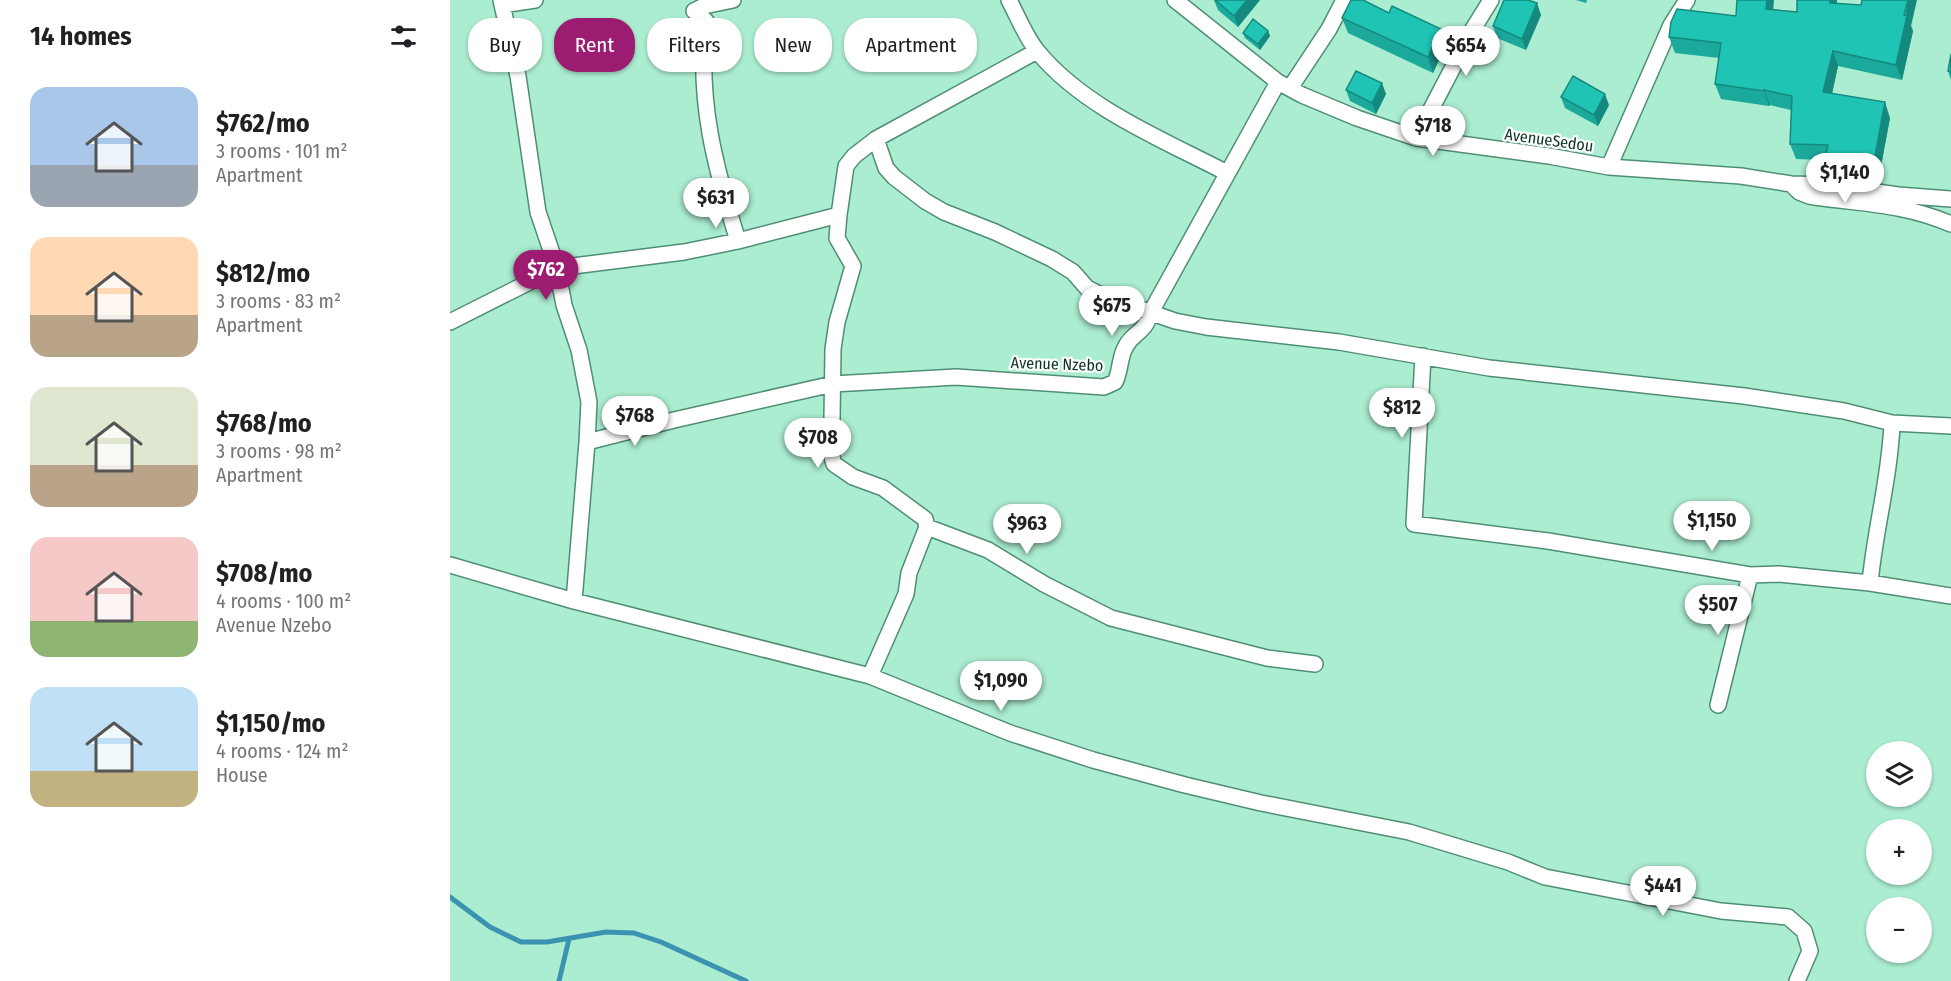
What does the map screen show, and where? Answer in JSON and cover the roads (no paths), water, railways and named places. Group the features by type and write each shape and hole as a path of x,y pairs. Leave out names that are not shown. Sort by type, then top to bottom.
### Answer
{"street":[{"path":"535,0 502,2 518,76 538,212 557,268 564,305 579,350 589,402 574,601"},
{"path":"691,6 704,6 733,0"},
{"path":"1009,0 1036,51 1071,86 1126,120 1227,173"},
{"name":"AvenueSedou","path":"1175,0 1284,85 1357,118 1416,138 1549,156 1609,167 1741,176 1791,184"},
{"name":"Avenue Nzebo","path":"833,384 956,377 1104,387 1115,382 1120,373 1125,346 1144,329 1151,312 1227,173 1284,85 1329,29 1344,0"},
{"path":"1416,138 1473,29 1491,0"},
{"path":"1609,167 1671,25 1687,0"},
{"path":"691,6 706,21 703,52 706,107 717,175 738,241"},
{"path":"870,676 906,594 911,565 927,527 925,519 895,495 853,477 834,464 827,439 832,419 833,349 837,322 853,266 837,238 846,166 854,156 876,139 1036,51"},
{"path":"876,139 886,168 894,177 944,212 995,232 1052,259 1073,272 1087,288 1103,296 1175,321 1206,327 1339,342 1489,368 1744,396 1844,411 1892,423 1951,426"},
{"path":"1791,184 1828,185 1898,195 1951,199"},
{"path":"1791,184 1799,192 1809,196 1904,208 1951,224"},
{"path":"450,322 557,268 684,252 738,241 839,215"},
{"path":"1423,356 1414,524 1548,541 1750,575 1779,574 1870,583 1951,596"},
{"path":"587,442 833,384"},
{"path":"1870,583 1891,444 1892,423"},
{"path":"927,527 988,550 1044,584 1111,618 1267,658 1315,664"},
{"path":"450,565 574,601 870,676 1010,733 1093,760 1261,803 1409,832 1508,862 1545,877 1720,911 1788,917 1804,931 1810,951 1797,981"},
{"path":"1718,705 1750,575"}],"waterway":[{"path":"450,897 490,927 521,942 547,942 606,932 634,933 661,942 746,981"},
{"path":"559,981 569,939"}]}
